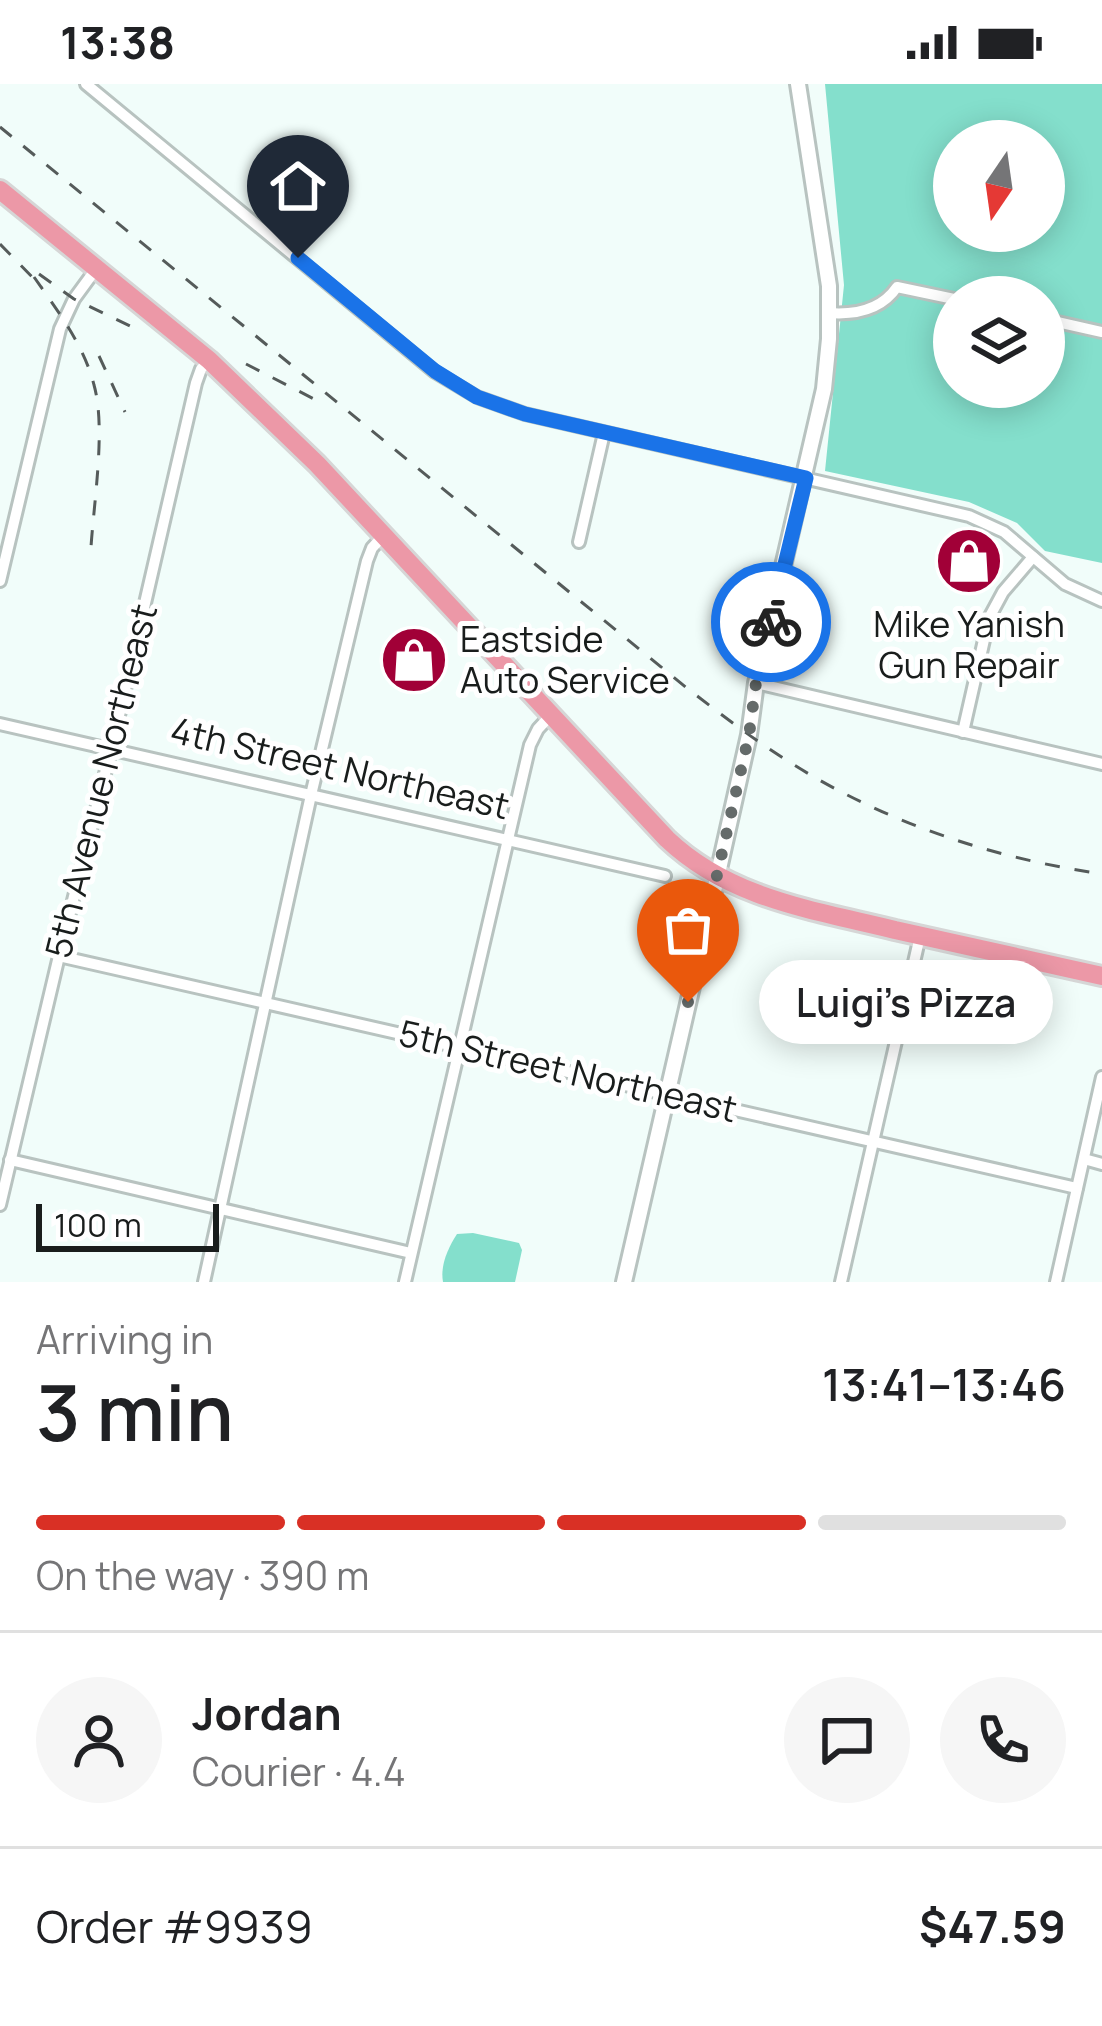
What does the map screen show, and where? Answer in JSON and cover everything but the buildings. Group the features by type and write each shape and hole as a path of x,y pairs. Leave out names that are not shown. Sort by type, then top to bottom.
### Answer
{"main road":[{"path":"0,190 258,404 698,867 807,909 1102,976"}],"street":[{"path":"86,84 457,386 513,410 982,520 1065,584 1102,601"},
{"path":"624,1282 824,389 829,286 797,84"},
{"path":"0,581 60,329 96,269"},
{"path":"830,313 869,309 889,298 897,287 933,294"},
{"path":"1065,324 1102,332"},
{"name":"5th Avenue Northeast","path":"0,1205 196,383 209,360"},
{"path":"579,542 604,433"},
{"path":"204,1282 367,561 384,535"},
{"path":"963,732 988,618 1003,592 1034,557"},
{"path":"756,683 1102,764"},
{"path":"405,1282 530,745 551,715"},
{"name":"4th Street Northeast","path":"0,724 665,876"},
{"path":"842,1282 920,936"},
{"name":"5th Street Northeast","path":"58,956 1077,1188"},
{"path":"1056,1282 1102,1077"},
{"path":"1084,1159 1102,1163"},
{"path":"10,1160 411,1253"}],"green space":[{"path":"825,84 1102,84 1102,563 1045,551 1017,523 969,502 825,471 844,285"},
{"path":"457,1234 519,1243 522,1250 515,1282 443,1282 444,1263"}],"railway":[{"path":"0,127 688,689 765,746 853,798 933,832 1016,857 1102,874"},
{"path":"0,244 42,287"},
{"path":"39,274 74,299 132,327"},
{"path":"34,277 77,342 94,385 99,443 91,547"},
{"path":"99,356 125,412"},
{"path":"246,364 314,399"}],"way so far":[{"path":"688,1002 771,622"}],"place":[{"name":"Mike Yanish Gun Repair","path":"969,561"},
{"name":"Eastside Auto Service","path":"414,660"},
{"name":"Luigi's Pizza","path":"688,1002"}],"route":[{"path":"298,258 435,371 477,397 525,414 806,478 771,622"}]}
